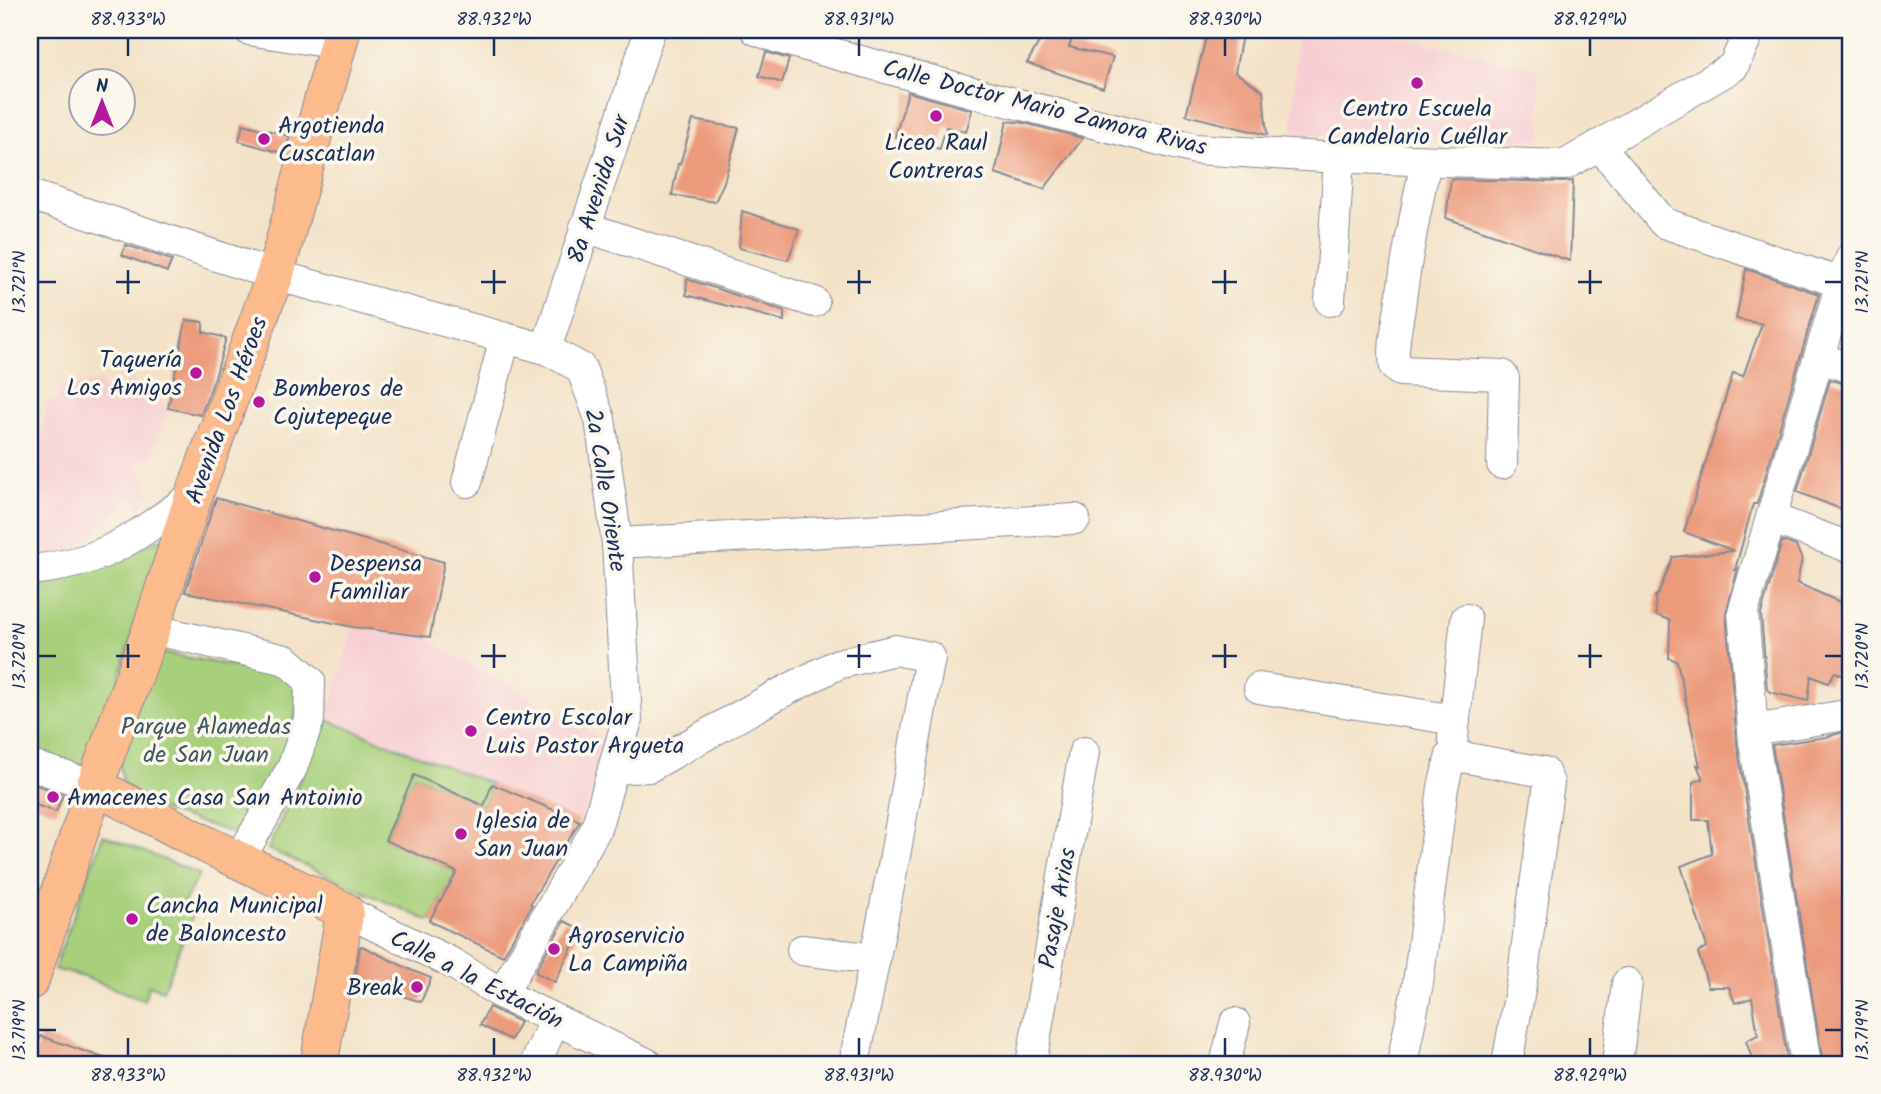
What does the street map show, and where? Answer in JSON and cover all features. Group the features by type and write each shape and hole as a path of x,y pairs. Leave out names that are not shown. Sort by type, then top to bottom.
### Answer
{"main road":[{"name":"Avenida Los Héroes","path":"30,981 151,629 194,495 275,275 340,37"},
{"path":"95,786 345,912 320,1064"}],"street":[{"path":"249,30 340,37"},
{"name":"8a Avenida Sur","path":"545,349 650,30"},
{"name":"Calle Doctor Mario Zamora Rivas","path":"756,30 983,95 1195,149 1339,158 1565,165 1733,67 1750,30"},
{"path":"1599,145 1664,223 1846,270 1743,612 1753,730 1806,1064"},
{"path":"1330,301 1339,158"},
{"path":"1426,160 1402,288 1393,355 1395,367 1400,371 1502,376 1502,464"},
{"name":"2a Calle Oriente","path":"30,195 275,275 545,349 581,368 600,419 617,543 627,720 596,829 502,995"},
{"path":"585,227 814,302"},
{"path":"467,482 505,338"},
{"path":"1819,358 1851,368"},
{"path":"30,570 80,561 124,543 194,495"},
{"path":"1771,518 1851,548"},
{"path":"617,543 1075,519"},
{"path":"1402,1064 1418,983 1443,787 1451,755 1466,619"},
{"path":"151,629 286,660 310,681 309,720 292,768 239,860"},
{"path":"613,769 649,767 664,761 775,696 838,664 895,650 930,657 854,1064"},
{"path":"1259,688 1455,720"},
{"path":"1753,730 1840,716"},
{"name":"Pasaje Arias","path":"1031,1064 1084,752"},
{"path":"1451,755 1544,772 1549,783 1523,973 1507,1064"},
{"path":"30,765 95,786"},
{"name":"Calle a la Estación","path":"345,912 452,963 502,995 648,1064"},
{"path":"802,950 875,959"},
{"path":"1617,1064 1627,982"},
{"path":"536,1064 555,1020"},
{"path":"1225,1064 1235,1023"}],"shaded area":[{"name":"Centro Escuela Candelario Cuéllar","path":"1297,30 1369,30 1538,69 1542,140 1446,141 1292,134"},
{"path":"136,379 137,393 163,393 161,404 168,408 150,461 141,457 137,467 150,492 139,510 133,497 73,553 30,552 30,452 42,449 48,401 59,399 59,388 100,381 106,391"},
{"name":"Centro Escolar Luis Pastor Argueta","path":"353,627 430,637 438,646 608,741 582,821 327,720"}],"green space":[{"path":"164,538 92,762 78,766 30,756 30,577 91,565"},
{"name":"Parque Alamedas de San Juan","path":"157,652 282,675 296,684 298,702 292,732 263,796 233,833 170,813 124,793 119,758"},
{"path":"327,720 492,784 484,806 414,775 385,839 457,872 429,921 268,849"},
{"name":"Cancha Municipal de Baloncesto","path":"103,835 199,874 183,904 195,909 163,990 149,985 144,1000 84,977 54,969"}],"building":[{"path":"1046,30 1075,30 1069,47 1113,57 1103,88 1027,63"},
{"path":"1208,30 1243,30 1235,72 1263,91 1267,135 1186,115"},
{"path":"766,52 789,59 782,83 759,76"},
{"name":"Liceo Raul Contreras","path":"908,92 972,110 966,132 946,127 940,149 895,137"},
{"path":"693,120 739,128 724,182 715,202 672,195 678,164"},
{"path":"1007,121 1083,138 1044,189 995,173"},
{"name":"Argotienda Cuscatlan","path":"243,124 290,136 285,154 239,141"},
{"path":"1451,179 1573,181 1570,261 1446,218"},
{"path":"742,211 799,229 788,260 739,248"},
{"path":"126,245 172,260 167,272 122,255"},
{"path":"1746,269 1819,294 1757,504 1753,504 1726,613 1737,744 1788,1064 1754,1064 1746,1041 1758,1035 1752,998 1735,1003 1729,987 1708,987 1698,952 1707,947 1681,866 1712,854 1708,820 1693,820 1693,782 1703,779 1697,765 1700,766 1677,661 1669,658 1670,620 1656,615 1655,596 1673,557 1734,551 1684,532 1733,373 1743,376 1762,324 1736,319"},
{"path":"687,279 784,311 784,321 686,295"},
{"name":"Taquería Los Amigos","path":"186,320 203,322 203,332 226,338 201,415 168,408"},
{"path":"1830,380 1851,385 1851,513 1797,492"},
{"name":"Despensa Familiar","path":"216,498 444,562 430,637 353,627 185,592"},
{"path":"1782,541 1796,546 1802,559 1797,583 1851,607 1851,679 1835,672 1828,683 1811,676 1808,701 1767,689 1761,614"},
{"path":"1851,730 1851,1064 1823,1064 1772,745 1826,737"},
{"path":"414,775 484,806 492,784 580,821 530,904 532,905 503,956 429,921 457,872 385,840"},
{"path":"30,783 63,794 56,812 30,803"},
{"name":"Agroservicio La Campiña","path":"564,921 581,929 555,982 535,972"},
{"path":"362,946 431,978 421,1002 355,980"},
{"path":"489,1007 520,1022 511,1040 480,1025"},
{"path":"41,1036 115,1062 31,1064"}],"place":[{"name":"Centro Escuela Candelario Cuéllar","path":"1417,83"},
{"name":"Liceo Raul Contreras","path":"936,116"},
{"name":"Argotienda Cuscatlan","path":"264,139"},
{"name":"Taquería Los Amigos","path":"196,373"},
{"name":"Bomberos de Cojutepeque","path":"259,402"},
{"name":"Despensa Familiar","path":"315,577"},
{"name":"Centro Escolar Luis Pastor Argueta","path":"471,731"},
{"name":"Amacenes Casa San Antoinio","path":"53,797"},
{"name":"Iglesia de San Juan","path":"461,834"},
{"name":"Cancha Municipal de Baloncesto","path":"132,919"},
{"name":"Agroservicio La Campiña","path":"554,949"},
{"name":"Break","path":"417,987"}]}
